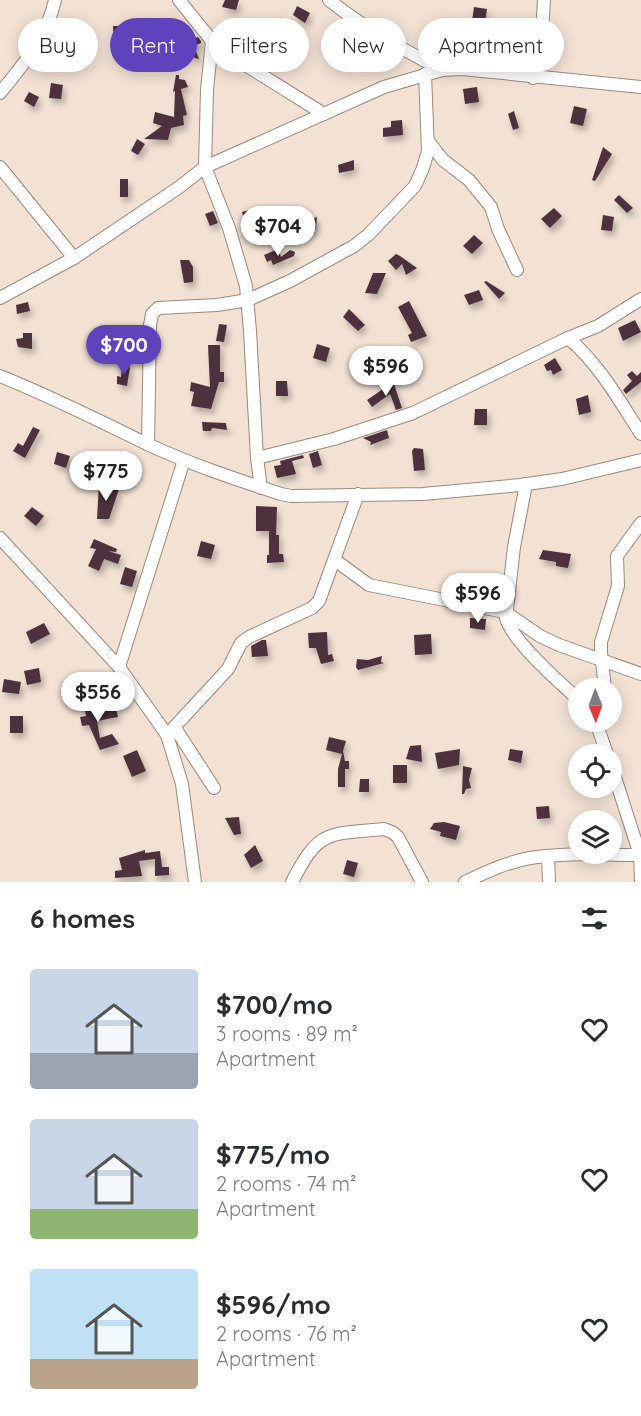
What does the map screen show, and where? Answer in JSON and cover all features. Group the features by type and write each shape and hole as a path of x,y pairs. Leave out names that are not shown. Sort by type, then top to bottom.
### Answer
{"street":[{"path":"0,93 34,52 52,13 55,0"},
{"path":"179,0 209,37"},
{"path":"329,0 374,33 418,57"},
{"path":"533,78 542,32 544,0"},
{"path":"209,70 205,167 229,228 248,300 256,458 261,488"},
{"path":"255,72 324,114"},
{"path":"0,298 74,258 140,215 205,167 384,87 434,72"},
{"path":"492,72 533,78 641,87"},
{"path":"148,444 152,314 158,308 217,305 248,300 290,281 354,246 368,235 415,186 423,168 428,151 425,74"},
{"path":"428,141 443,160 469,180 491,207 498,229 517,270"},
{"path":"0,167 74,258"},
{"path":"256,458 334,439 413,413 568,338 598,326 641,299"},
{"path":"568,338 602,374 641,434"},
{"path":"0,376 63,402 184,460 261,488 291,496 431,493 526,484 587,474 641,460"},
{"path":"118,666 184,460"},
{"path":"526,484 505,612 508,626 518,639 568,689"},
{"path":"171,732 228,669 241,643 249,637 312,608 319,601 358,494"},
{"path":"604,678 602,642 618,586 617,556 641,523"},
{"path":"0,538 118,666 214,788"},
{"path":"335,560 369,585 505,612 550,641 641,674"},
{"path":"171,732 182,784 195,882"},
{"path":"622,798 640,855 641,881"},
{"path":"292,882 314,845 324,837 384,829 398,837 422,882"},
{"path":"465,882 503,866 548,856 640,855"},
{"path":"548,856 549,882"}],"building":[{"path":"225,0 239,0 236,10 222,7"},
{"path":"297,6 310,13 308,18 298,18 293,15"},
{"path":"474,7 487,9 486,18 472,18"},
{"path":"176,75 179,75 179,79 185,80 188,87 181,89 187,115 183,116 184,125 171,128 168,140 144,139 162,126 153,123 155,112 174,117 175,91 173,92"},
{"path":"51,83 63,85 61,99 49,98"},
{"path":"477,87 479,102 465,104 463,89"},
{"path":"29,92 39,97 34,107 24,101"},
{"path":"574,106 587,109 583,126 570,123"},
{"path":"514,111 519,128 513,130 508,114"},
{"path":"402,120 403,135 383,137 383,128 391,127 391,121"},
{"path":"137,139 145,144 138,155 131,151"},
{"path":"603,147 612,154 595,181 592,180"},
{"path":"354,160 354,170 339,173 338,165"},
{"path":"120,179 128,179 128,197 120,197"},
{"path":"619,195 633,208 627,213 614,200"},
{"path":"261,207 264,220 246,226 242,212"},
{"path":"554,208 562,216 550,228 541,219"},
{"path":"213,211 218,223 210,226 205,214"},
{"path":"603,215 614,217 612,231 601,230"},
{"path":"317,217 316,229 301,233 303,222"},
{"path":"474,235 483,243 472,254 463,246"},
{"path":"278,249 281,257 290,250 295,252 294,256 273,265 271,260 267,262 264,255"},
{"path":"396,254 417,268 406,275 402,264 396,270 388,261"},
{"path":"180,260 189,260 193,267 193,282 184,283"},
{"path":"373,273 386,273 377,294 365,293"},
{"path":"486,281 505,293 499,299 484,282"},
{"path":"479,290 483,300 469,305 464,295"},
{"path":"409,301 427,336 411,342 408,335 412,333 398,307"},
{"path":"28,302 30,311 17,314 16,305"},
{"path":"349,309 365,325 358,331 343,317"},
{"path":"635,320 641,332 623,341 618,328"},
{"path":"219,324 227,325 224,342 216,341"},
{"path":"23,333 32,333 32,349 18,347 16,339 23,338"},
{"path":"317,344 330,348 326,362 313,358"},
{"path":"208,345 220,345 220,372 224,372 224,382 219,382 211,409 191,406 194,392 190,391 191,382 210,387"},
{"path":"555,358 562,370 553,375 551,370 547,371 544,365"},
{"path":"122,365 130,367 127,386 117,384 117,376 121,377"},
{"path":"632,371 637,376 641,372 641,382 626,394 623,390 632,381 627,375"},
{"path":"276,381 287,381 288,396 276,396"},
{"path":"394,384 402,408 396,410 390,394 372,407 367,400"},
{"path":"588,395 591,412 579,415 576,399"},
{"path":"475,409 487,409 487,425 474,425"},
{"path":"202,422 226,423 227,430 212,428 211,431 203,431"},
{"path":"33,427 40,430 25,458 13,451 18,443 23,446"},
{"path":"387,430 389,438 370,445 371,442 363,438"},
{"path":"414,448 423,449 425,470 414,471 412,451"},
{"path":"318,451 322,465 313,468 309,454"},
{"path":"57,452 70,456 66,468 54,464"},
{"path":"88,455 99,462 87,479 76,472"},
{"path":"303,455 304,458 292,461 296,474 277,478 274,466 281,465 280,461"},
{"path":"99,485 119,489 109,519 97,519"},
{"path":"256,506 277,507 276,535 279,535 279,554 283,554 284,562 267,563 269,531 256,531"},
{"path":"32,507 44,516 36,526 24,516"},
{"path":"94,539 117,549 116,552 108,551 121,555 118,564 104,559 99,571 88,566 96,549 90,548"},
{"path":"201,541 215,545 211,559 197,556"},
{"path":"543,550 571,554 568,568 556,566 556,562 539,559"},
{"path":"125,567 137,571 132,587 120,584"},
{"path":"470,618 486,619 485,630 470,628"},
{"path":"44,623 50,634 31,644 26,632"},
{"path":"327,632 328,655 332,654 334,661 321,664 316,648 309,648 308,633"},
{"path":"431,634 432,654 415,655 414,635"},
{"path":"266,640 268,656 252,657 251,646"},
{"path":"382,656 381,662 384,663 358,670 356,667 357,659 368,660"},
{"path":"39,668 41,682 27,685 24,671"},
{"path":"4,679 21,682 19,694 2,692"},
{"path":"93,698 97,713 116,708 118,717 97,721 100,738 112,734 119,744 100,750 89,725 82,726 80,717 86,716 83,700"},
{"path":"10,716 23,716 23,733 10,733"},
{"path":"329,737 346,741 343,751 345,761 349,761 349,769 345,769 345,787 338,787 338,769 342,754 326,750"},
{"path":"421,745 422,762 406,759 410,746"},
{"path":"460,749 459,765 438,769 435,753"},
{"path":"510,749 523,751 521,763 508,760"},
{"path":"137,750 146,771 132,777 123,756"},
{"path":"393,765 407,765 407,783 393,783"},
{"path":"463,766 472,768 469,780 471,788 466,789 462,794"},
{"path":"360,779 369,779 369,792 359,792"},
{"path":"549,806 550,818 537,819 536,807"},
{"path":"239,817 241,834 234,835 225,818"},
{"path":"444,822 460,826 456,840 440,836 441,832 430,829 434,823"},
{"path":"255,845 263,861 251,868 244,855"},
{"path":"145,850 145,853 160,851 162,867 169,867 169,875 155,876 155,859 139,861 142,876 115,878 115,871 122,870 119,858"},
{"path":"347,860 358,863 354,877 343,874"}]}
